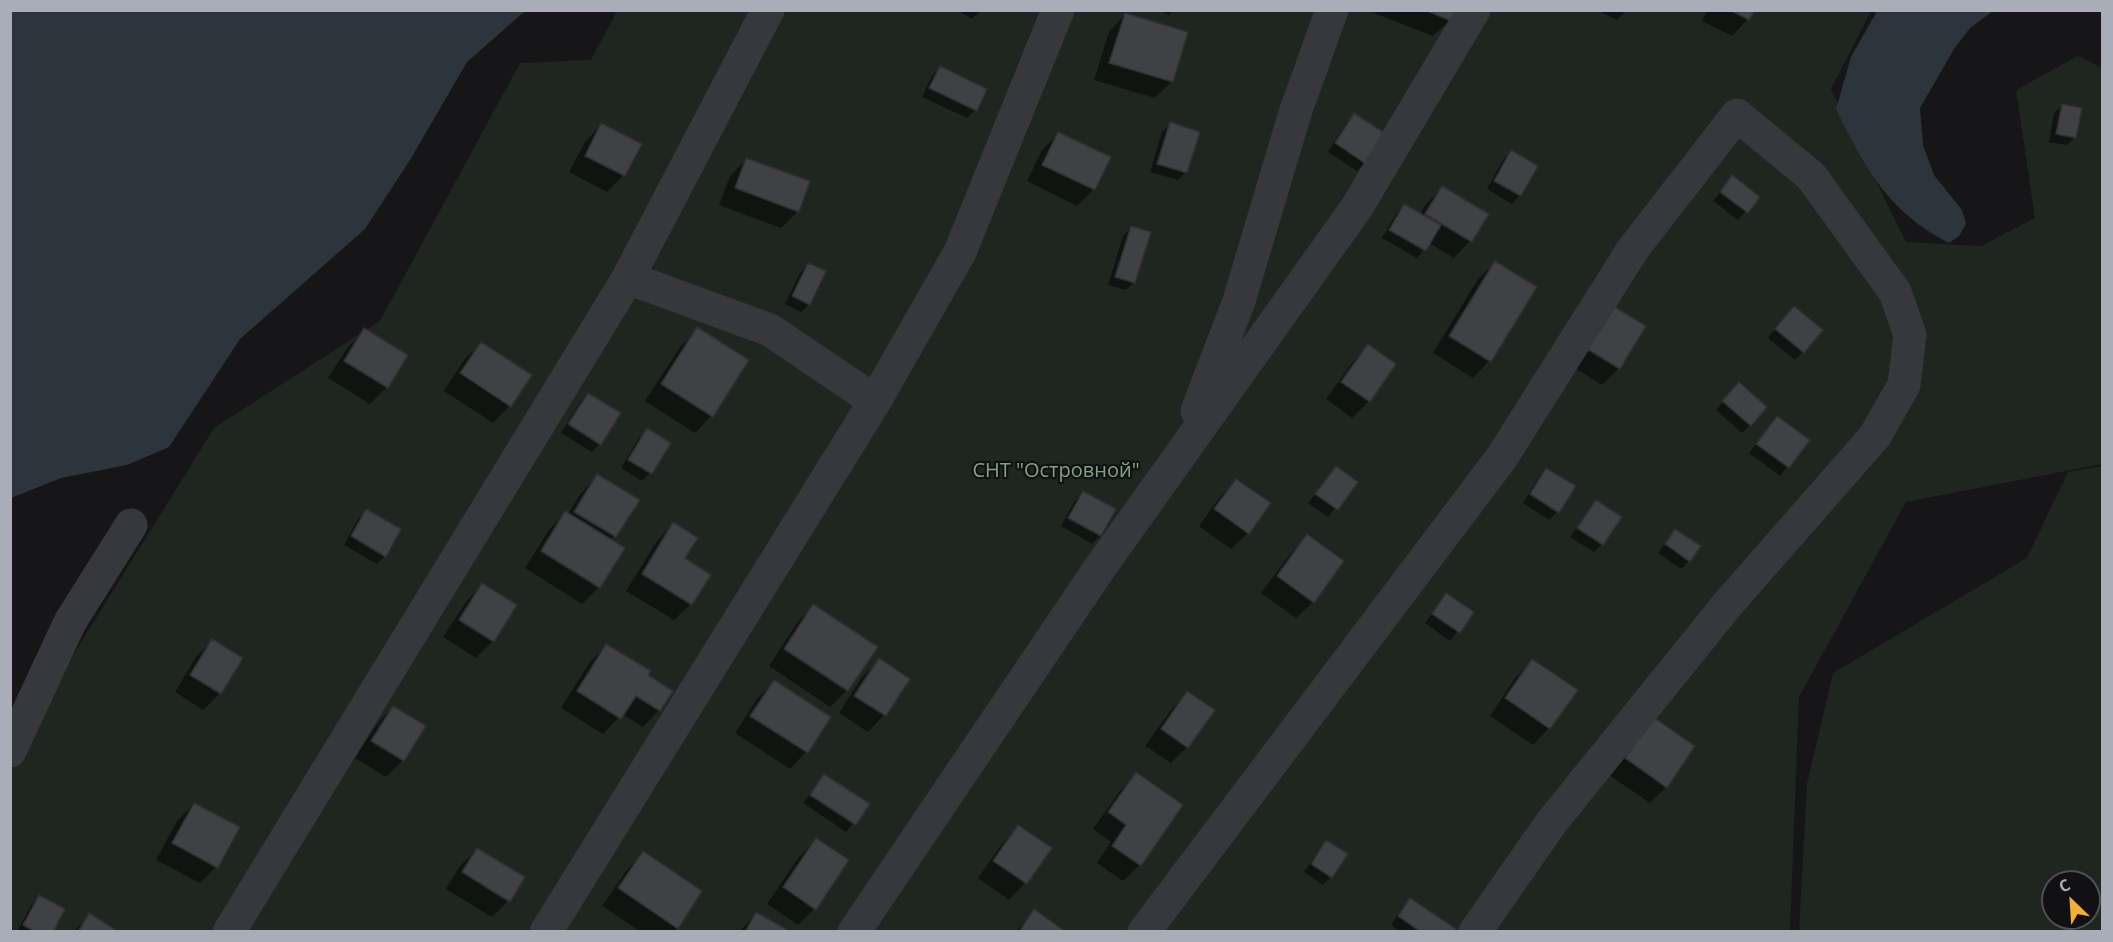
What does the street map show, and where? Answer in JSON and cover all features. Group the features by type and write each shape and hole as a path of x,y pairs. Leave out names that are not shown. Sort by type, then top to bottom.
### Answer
{"lane":[{"path":"229,932 628,278 768,10"},
{"path":"546,932 875,401 960,252 1058,10"},
{"path":"1182,452 1239,301 1295,113 1332,10"},
{"path":"854,932 1099,569 1357,207 1474,10"},
{"path":"1144,932 1502,457 1634,249 1737,115 1811,176 1895,292 1910,336 1904,385 1875,436 1712,623 1551,823 1475,932"},
{"path":"628,278 770,330 875,401"},
{"path":"10,751 70,622 130,525"}],"green space":[{"name":"СНТ \"Островной\"","path":"617,11 1871,11 1831,89 1906,242 1981,246 2035,218 2016,90 2078,56 2102,68 2102,464 1906,502 1799,697 1790,931 11,931 10,757 214,428 380,321 520,63 591,60"},
{"path":"2102,466 2102,931 1799,931 1807,784 1833,673 2027,558 2068,472"}],"shaded area":[{"path":"16,10 525,11 467,62 410,160 365,229 240,339 169,447 127,465 61,478 11,498 10,12"},
{"path":"1877,11 1993,11 1970,28 1954,49 1920,108 1923,145 1934,175 1962,210 1966,224 1959,236 1949,243 1928,231 1894,203 1868,169 1836,109 1851,57"}],"building":[{"path":"1425,10 1455,10 1451,21"},
{"path":"1730,10 1755,10 1749,20"},
{"path":"1125,13 1188,32 1173,82 1109,63"},
{"path":"940,66 987,89 977,111 929,88"},
{"path":"2062,104 2082,108 2076,138 2056,134"},
{"path":"1354,113 1386,134 1366,164 1335,143"},
{"path":"1170,122 1200,132 1187,173 1157,164"},
{"path":"601,123 642,144 625,176 585,156"},
{"path":"1058,132 1111,157 1095,190 1042,165"},
{"path":"1511,150 1538,166 1521,196 1494,181"},
{"path":"746,158 810,181 799,212 735,188"},
{"path":"1732,175 1760,197 1748,213 1720,192"},
{"path":"1442,186 1489,214 1472,242 1425,214"},
{"path":"1404,204 1441,225 1426,251 1389,230"},
{"path":"1131,226 1151,232 1135,283 1115,277"},
{"path":"1495,261 1537,287 1491,362 1449,336"},
{"path":"808,263 826,271 810,305 792,296"},
{"path":"1613,306 1646,326 1620,369 1587,349"},
{"path":"1794,306 1823,330 1804,353 1775,329"},
{"path":"697,327 749,360 713,417 661,384"},
{"path":"364,328 408,355 388,388 344,361"},
{"path":"481,342 532,375 511,407 460,373"},
{"path":"1368,344 1396,364 1370,402 1341,382"},
{"path":"1739,382 1767,407 1751,426 1722,401"},
{"path":"588,393 621,413 601,445 568,424"},
{"path":"1777,416 1810,440 1789,468 1756,444"},
{"path":"647,428 671,443 652,474 628,460"},
{"path":"1336,466 1358,482 1338,510 1315,494"},
{"path":"1546,468 1576,486 1559,513 1530,494"},
{"path":"597,474 640,500 616,537 574,512"},
{"path":"1236,479 1271,503 1249,534 1214,509"},
{"path":"1083,491 1116,509 1101,536 1068,518"},
{"path":"1596,500 1622,517 1603,545 1577,528"},
{"path":"366,509 401,529 386,557 351,536"},
{"path":"565,511 625,548 600,588 541,551"},
{"path":"673,522 698,538 685,558 711,575 692,605 642,574"},
{"path":"1675,529 1701,546 1690,562 1665,544"},
{"path":"1307,534 1344,561 1314,603 1277,576"},
{"path":"482,583 517,605 494,642 459,620"},
{"path":"1446,593 1474,612 1460,633 1432,614"},
{"path":"813,604 878,647 848,691 784,649"},
{"path":"212,639 243,658 221,694 190,675"},
{"path":"606,644 651,671 648,675 673,691 660,711 636,696 621,719 577,691"},
{"path":"879,658 910,679 886,716 854,696"},
{"path":"1532,659 1578,690 1550,729 1505,698"},
{"path":"774,680 831,717 808,753 750,716"},
{"path":"1187,691 1215,710 1188,748 1161,729"},
{"path":"393,706 426,726 404,761 371,741"},
{"path":"1653,717 1695,746 1667,788 1625,758"},
{"path":"1136,772 1183,805 1141,866 1112,846 1126,825 1108,812"},
{"path":"824,774 870,804 856,825 810,795"},
{"path":"194,803 240,827 218,868 172,843"},
{"path":"1018,825 1052,848 1027,884 993,861"},
{"path":"816,838 849,860 816,910 783,887"},
{"path":"1326,840 1348,854 1332,878 1311,864"},
{"path":"477,848 525,877 510,902 462,872"},
{"path":"643,851 702,891 678,929 618,888"},
{"path":"39,895 65,909 53,932 36,932 23,925"},
{"path":"1410,898 1456,929 1455,932 1421,932 1398,916"},
{"path":"1034,909 1066,932 1019,932"},
{"path":"756,912 791,932 745,932"},
{"path":"89,913 119,932 78,932"}]}
